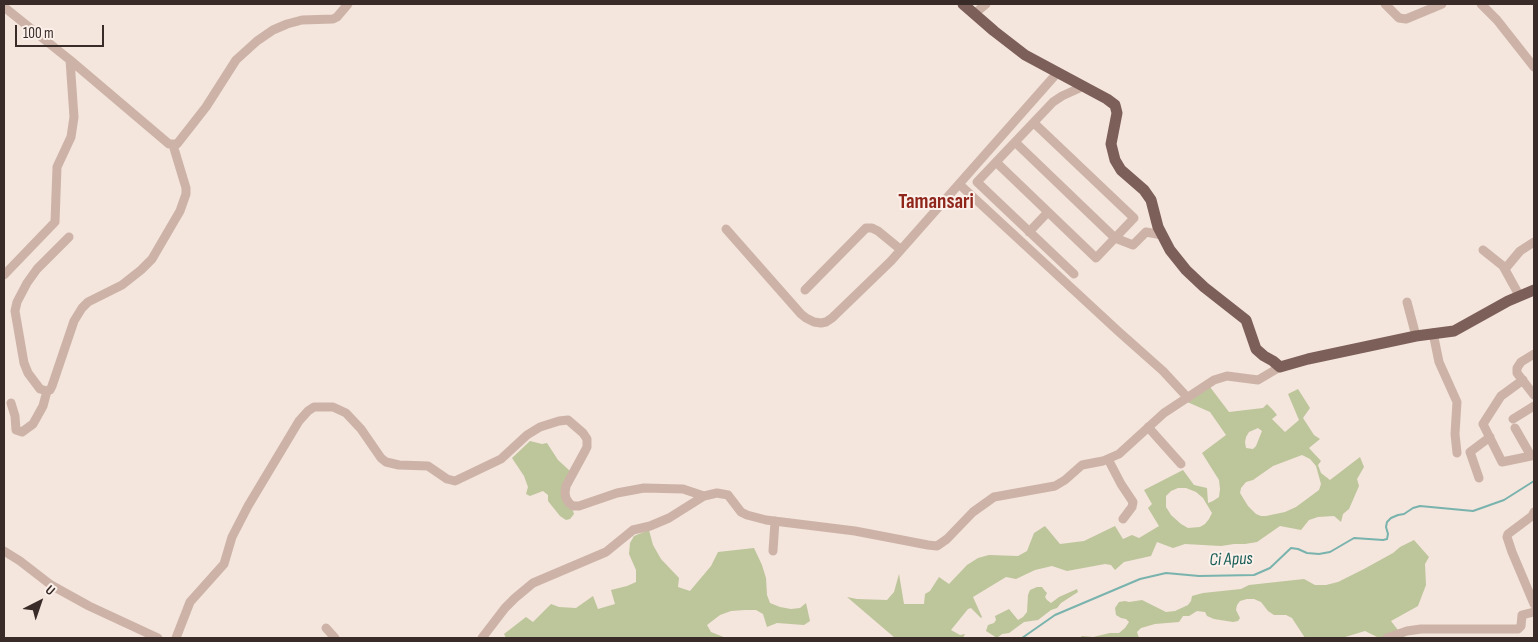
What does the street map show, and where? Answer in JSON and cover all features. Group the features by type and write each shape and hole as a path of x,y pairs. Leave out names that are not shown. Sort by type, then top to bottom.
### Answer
{"main road":[{"path":"963,4 1026,55 1107,99 1117,108 1112,144 1114,160 1126,175 1148,194 1162,235 1170,250 1186,270 1217,298 1246,320 1254,345 1260,353 1280,367 1308,359 1458,329 1519,295 1534,290"}],"street":[{"path":"4,7 169,144 173,145 177,144 206,108 236,60 257,41 273,30 287,24 302,20 333,18 348,4"},
{"path":"974,14 986,4"},
{"path":"1385,4 1395,15 1402,19 1442,4"},
{"path":"1481,4 1497,20 1534,66"},
{"path":"4,275 55,222 57,167 71,137 74,125 70,60"},
{"path":"726,229 801,314 820,323 826,322 891,261 1058,72"},
{"path":"1074,274 977,182 1053,102 1084,86"},
{"path":"996,162 1096,258 1134,218 1034,123"},
{"path":"1015,142 1115,238 1133,245 1146,232 1162,235"},
{"path":"10,403 15,416 16,430 22,432 32,424 43,406 47,391 52,386 74,321 82,308 88,302 122,285 152,259 180,211 186,194 186,188 173,145"},
{"path":"959,184 1118,332 1163,371 1188,398"},
{"path":"1029,232 1048,212"},
{"path":"805,290 866,228 872,228 900,249"},
{"path":"47,391 40,389 24,363 15,311 17,302 37,269 70,237"},
{"path":"1506,269 1520,252 1534,242"},
{"path":"1483,250 1506,269 1519,295"},
{"path":"1407,302 1416,336"},
{"path":"1433,333 1439,362 1458,402 1455,434 1457,453"},
{"path":"1534,354 1521,362 1517,368 1517,372 1534,395"},
{"path":"482,638 515,598 533,583 606,552 633,530 650,526 669,518 704,496 717,493 724,494 732,499 741,512 747,515 775,521 855,531 937,546 947,539 973,512 994,497 1054,486 1065,480 1082,465 1108,459 1123,451 1171,408 1214,380 1227,376 1258,380 1280,367"},
{"path":"1523,380 1501,396 1483,424 1502,462 1533,456 1514,424 1534,406"},
{"path":"176,638 190,602 224,564 232,537 248,506 299,421 314,407 333,407 346,413 361,429 379,456 386,462 399,466 428,466 447,479 455,481 501,459 540,427 568,420 587,439 587,447 566,486 566,498 573,506 579,506 617,493 644,488 683,489 704,496"},
{"path":"1148,427 1181,464"},
{"path":"1479,478 1470,452 1490,437"},
{"path":"1108,459 1133,502 1132,507 1123,519"},
{"path":"1533,517 1508,534 1507,537 1534,604"},
{"path":"773,551 775,521"},
{"path":"4,551 51,585 89,606 158,638"},
{"path":"1387,638 1408,634 1421,629 1518,629 1522,615 1534,612"},
{"path":"326,628 335,638"}],"green space":[{"path":"1210,387 1229,412 1263,408 1267,404 1277,415 1272,419 1285,432 1299,420 1288,394 1298,389 1310,408 1303,418 1314,435 1320,439 1309,448 1321,461 1318,465 1321,473 1330,480 1360,457 1364,467 1357,479 1359,486 1349,509 1343,514 1341,522 1334,516 1318,517 1309,520 1301,530 1280,526 1257,542 1245,544 1221,546 1185,544 1173,548 1157,542 1151,556 1124,562 1115,570 1111,565 1105,564 1067,571 1052,566 1035,570 1016,579 1006,577 973,597 982,617 971,608 968,609 951,630 960,635 965,634 963,638 895,638 847,597 887,600 894,592 899,574 904,604 924,604 925,594 930,591 939,577 949,584 967,565 978,558 989,555 1018,556 1027,551 1034,533 1045,526 1060,544 1084,541 1115,526 1123,539 1132,535 1139,538 1159,526 1148,508 1152,504 1144,490 1183,470 1194,485 1207,488 1208,503 1213,501 1219,497 1219,480 1202,453 1226,435 1210,412 1185,401","holes":["1258,428 1262,431 1256,446 1253,449 1246,448 1246,437 1249,432","1302,455 1310,459 1316,466 1321,484 1319,490 1296,507 1285,512 1266,516 1256,514 1248,506 1240,493 1241,488 1246,482 1253,480 1273,466","1178,488 1186,488 1196,492 1203,498 1212,513 1205,524 1200,527 1188,528 1171,515 1166,507 1166,496"]},
{"path":"530,441 542,444 547,443 558,460 570,471 565,501 574,514 570,519 566,520 560,516 548,501 548,495 543,491 530,496 526,494 528,487 524,476 512,458"},
{"path":"649,530 653,545 661,559 679,578 678,587 690,591 711,566 718,552 754,548 766,578 767,595 770,603 791,609 800,608 806,603 810,621 804,625 777,623 767,627 763,614 756,610 745,610 731,611 720,615 707,625 711,632 726,638 506,638 504,634 526,617 533,622 551,604 559,607 576,608 593,596 598,609 615,604 611,590 636,582 636,570 629,554 630,543 634,536"},
{"path":"1414,540 1429,557 1425,564 1426,585 1418,606 1391,621 1401,634 1393,638 1379,638 1365,631 1342,638 1305,638 1292,618 1286,615 1274,615 1261,602 1247,599 1240,601 1237,605 1236,610 1240,618 1238,621 1214,619 1207,616 1205,612 1197,611 1189,616 1183,616 1179,622 1155,624 1141,628 1137,632 1139,638 1079,638 1082,636 1093,637 1119,633 1125,628 1129,622 1116,615 1115,608 1119,602 1142,600 1166,612 1175,611 1188,605 1192,596 1241,589 1249,585 1304,579 1315,585 1326,585 1338,582 1364,569"},
{"path":"1042,587 1047,593 1045,597 1051,603 1077,589 1078,592 1038,620 1024,622 1009,633 1002,634 997,638 986,631 988,625 996,620 995,616 1009,609 1018,620 1023,617 1027,612 1030,590"}],"waterway":[{"name":"Ci Apus","path":"1022,638 1055,615 1140,579 1166,573 1199,576 1254,575 1270,568 1291,548 1307,553 1319,554 1330,552 1354,538 1387,539 1387,522 1391,518 1404,514 1413,508 1420,506 1473,511 1504,500 1534,481"}],"district":[{"name":"Tamansari","path":"936,203"}]}
